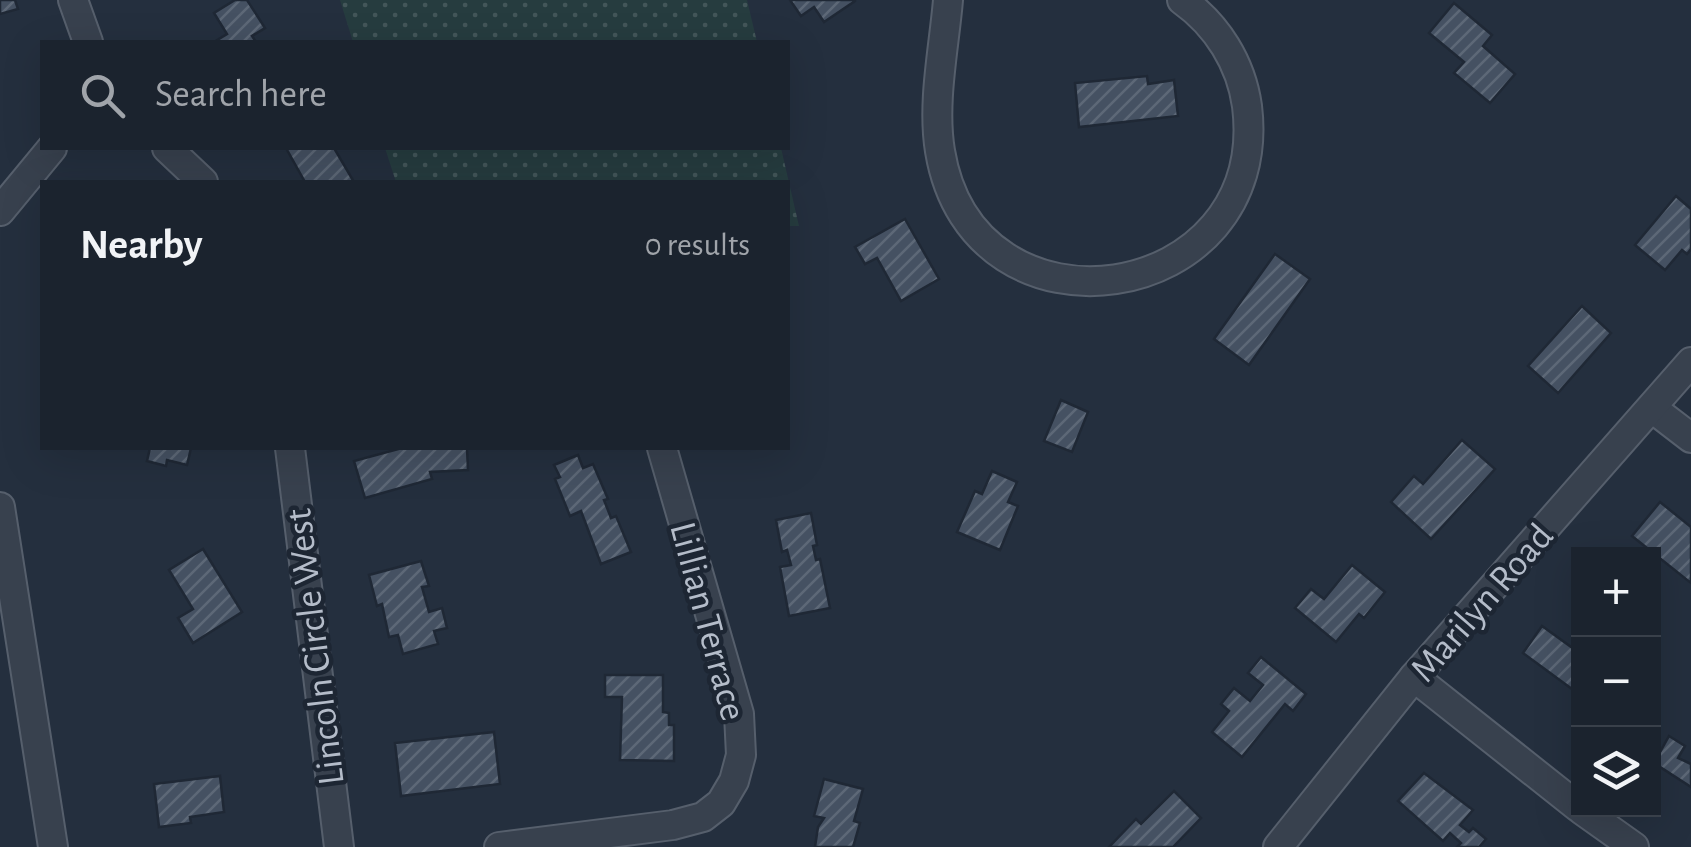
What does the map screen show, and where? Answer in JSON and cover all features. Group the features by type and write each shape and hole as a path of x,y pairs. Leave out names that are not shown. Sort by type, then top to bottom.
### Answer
{"street":[{"path":"73,0 87,40"},
{"path":"948,0 939,149 960,208 979,233 1016,262 1060,279 1091,283 1152,272 1180,256 1224,212 1238,184 1247,153 1245,90 1234,60 1218,34 1182,0"},
{"path":"0,211 50,150"},
{"path":"170,150 201,180"},
{"name":"Marilyn Road","path":"1278,847 1414,677 1691,362"},
{"path":"1652,408 1691,438"},
{"name":"Lincoln Circle West","path":"290,450 339,847"},
{"name":"Lillian Terrace","path":"499,847 673,825 703,817 721,803 734,781 741,755 739,714 663,450"},
{"path":"0,507 53,847"},
{"path":"1414,677 1571,801"},
{"path":"1592,817 1634,847"}],"green space":[{"path":"340,0 747,0 757,40 352,40"},
{"path":"386,150 781,150 788,180 395,180"},
{"path":"790,187 799,226 790,226"}],"building":[{"path":"0,0 15,0 18,9 0,14"},
{"path":"235,0 247,0 265,28 252,36 255,40 217,40 227,34 214,13"},
{"path":"790,0 855,1 824,22 814,7 801,16"},
{"path":"1454,3 1492,35 1483,46 1515,74 1490,103 1454,73 1464,62 1429,33"},
{"path":"1147,76 1148,84 1174,80 1178,116 1079,127 1075,83"},
{"path":"287,150 335,150 353,180 304,180"},
{"path":"1676,196 1691,209 1691,249 1687,254 1682,250 1665,270 1635,245"},
{"path":"905,219 939,279 901,301 877,258 865,264 855,247"},
{"path":"1275,254 1310,279 1249,365 1214,339"},
{"path":"1582,306 1611,333 1558,393 1528,366"},
{"path":"1061,400 1088,412 1072,452 1044,441"},
{"path":"1462,440 1495,469 1431,539 1391,502 1414,476 1423,484"},
{"path":"150,450 191,450 187,465 167,460 166,466 147,461"},
{"path":"395,450 467,450 468,470 430,472 432,479 365,498 354,461"},
{"path":"578,455 583,468 593,464 608,499 604,500 611,518 616,516 631,552 601,564 581,511 570,516 555,479 560,477 554,465"},
{"path":"992,471 1017,482 1008,502 1018,506 1000,550 957,532 975,491 982,494"},
{"path":"1660,502 1691,527 1691,583 1661,559 1661,547 1646,547 1632,536"},
{"path":"811,513 817,545 813,546 816,560 820,559 830,608 789,616 780,567 791,565 787,550 782,552 776,520"},
{"path":"203,549 242,612 193,643 178,618 193,609 169,570"},
{"path":"421,561 429,586 422,587 429,612 442,608 447,628 434,631 438,644 403,654 398,635 389,637 382,604 377,606 369,575"},
{"path":"1352,565 1385,592 1364,618 1359,614 1336,642 1295,608 1311,589 1324,599"},
{"path":"1542,626 1571,647 1571,688 1523,653"},
{"path":"1261,657 1306,694 1293,711 1285,704 1242,757 1212,732 1229,711 1221,704 1234,688 1250,701 1263,685 1248,673"},
{"path":"605,675 663,675 663,712 669,713 669,725 674,725 674,761 620,760 622,697 605,697"},
{"path":"494,732 500,784 401,796 395,743"},
{"path":"1669,736 1685,746 1678,758 1691,764 1691,787 1661,768 1661,750"},
{"path":"1424,773 1473,810 1460,825 1469,832 1473,828 1486,839 1479,847 1457,847 1461,843 1450,833 1443,841 1398,801"},
{"path":"220,776 224,812 190,817 191,823 159,827 154,784"},
{"path":"824,779 863,789 854,821 860,823 853,847 815,847 818,827 824,818 814,816"},
{"path":"1174,791 1201,818 1173,847 1109,847 1136,819 1141,824"}]}
